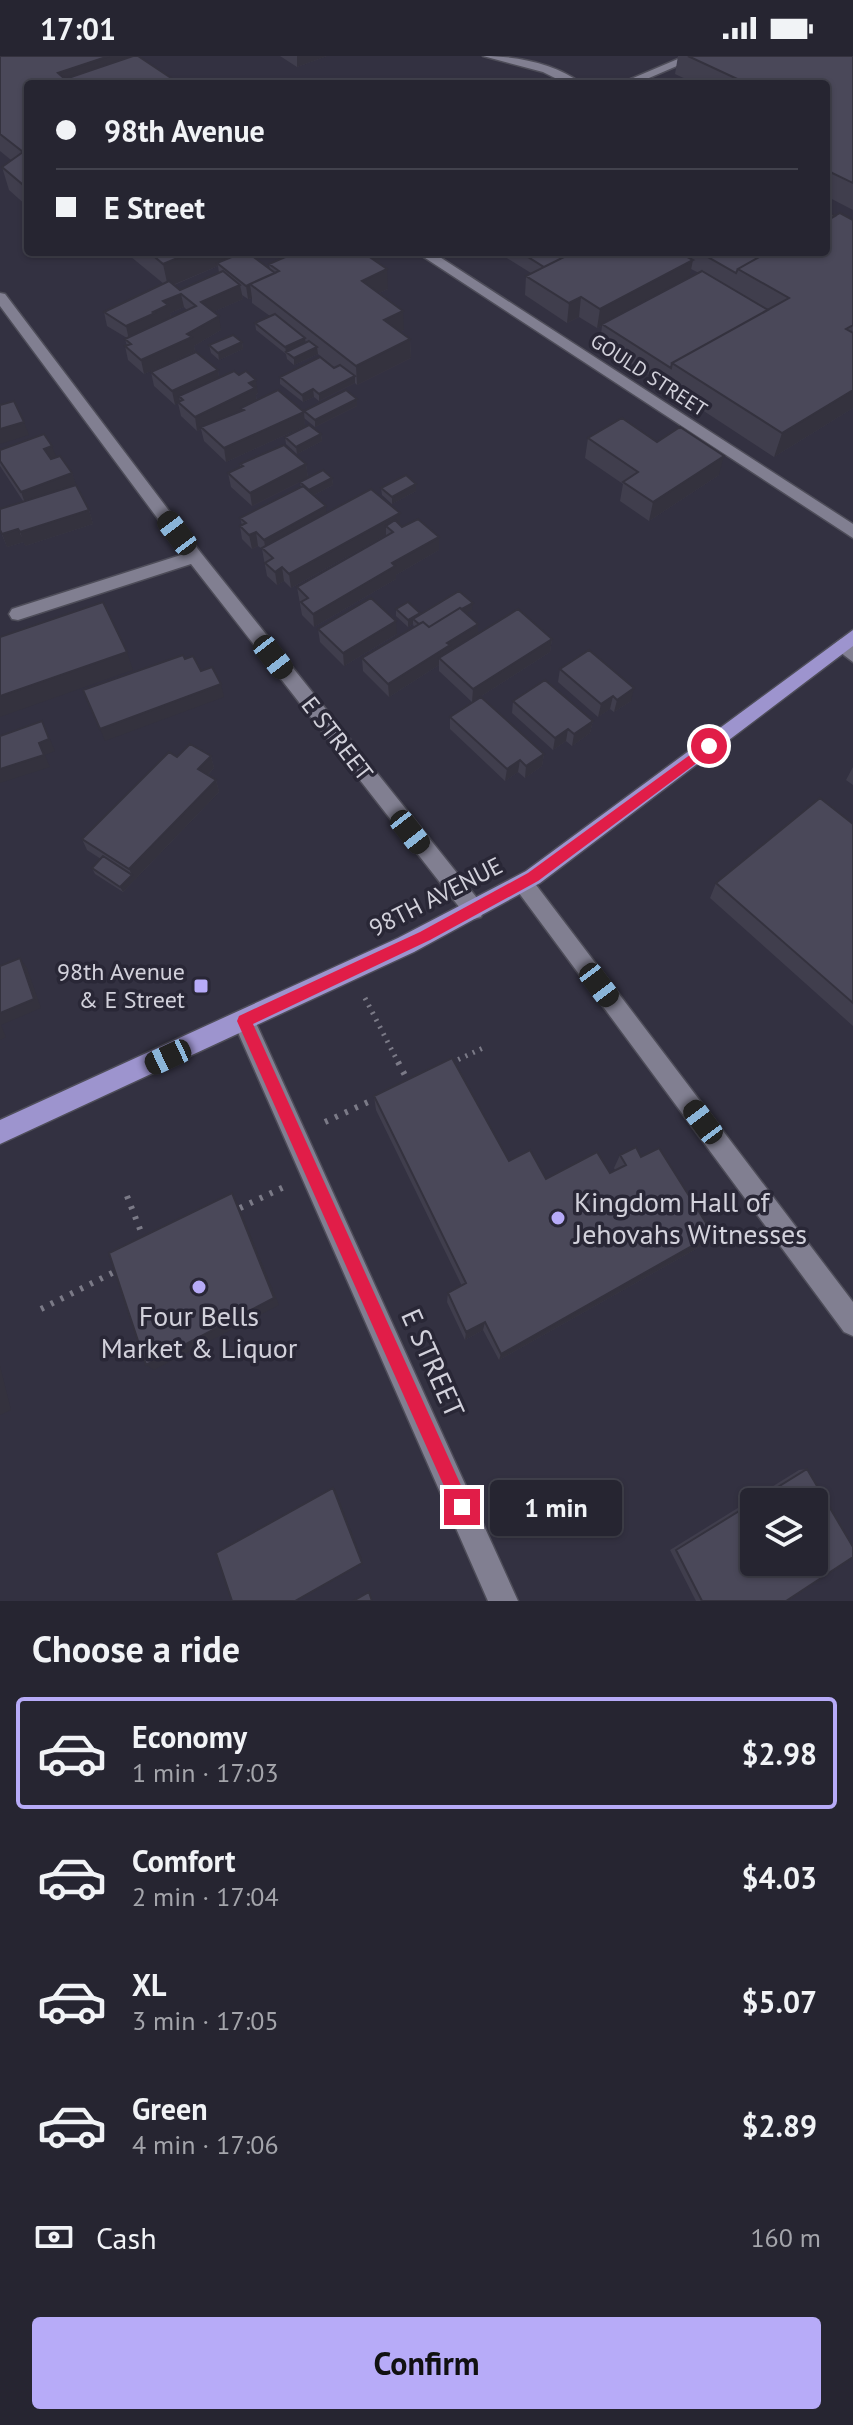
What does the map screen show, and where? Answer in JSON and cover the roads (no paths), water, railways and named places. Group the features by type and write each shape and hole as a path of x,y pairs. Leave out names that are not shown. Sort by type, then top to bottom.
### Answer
{"main road":[{"name":"98TH AVENUE","path":"0,1132 351,971 523,883 849,646"}],"street":[{"path":"488,56 547,69 568,80"},
{"path":"635,80 695,56"},
{"name":"GOULD STREET","path":"429,256 853,532"},
{"name":"E STREET","path":"0,297 195,557 474,910"},
{"path":"18,614 195,557"},
{"path":"523,883 853,1323"},
{"name":"E STREET","path":"244,1021 503,1601"}],"place":[{"name":"98th Avenue & E Street","path":"201,986"},
{"name":"Kingdom Hall of Jehovahs Witnesses","path":"558,1218"},
{"name":"Four Bells Market & Liquor","path":"199,1287"}]}
